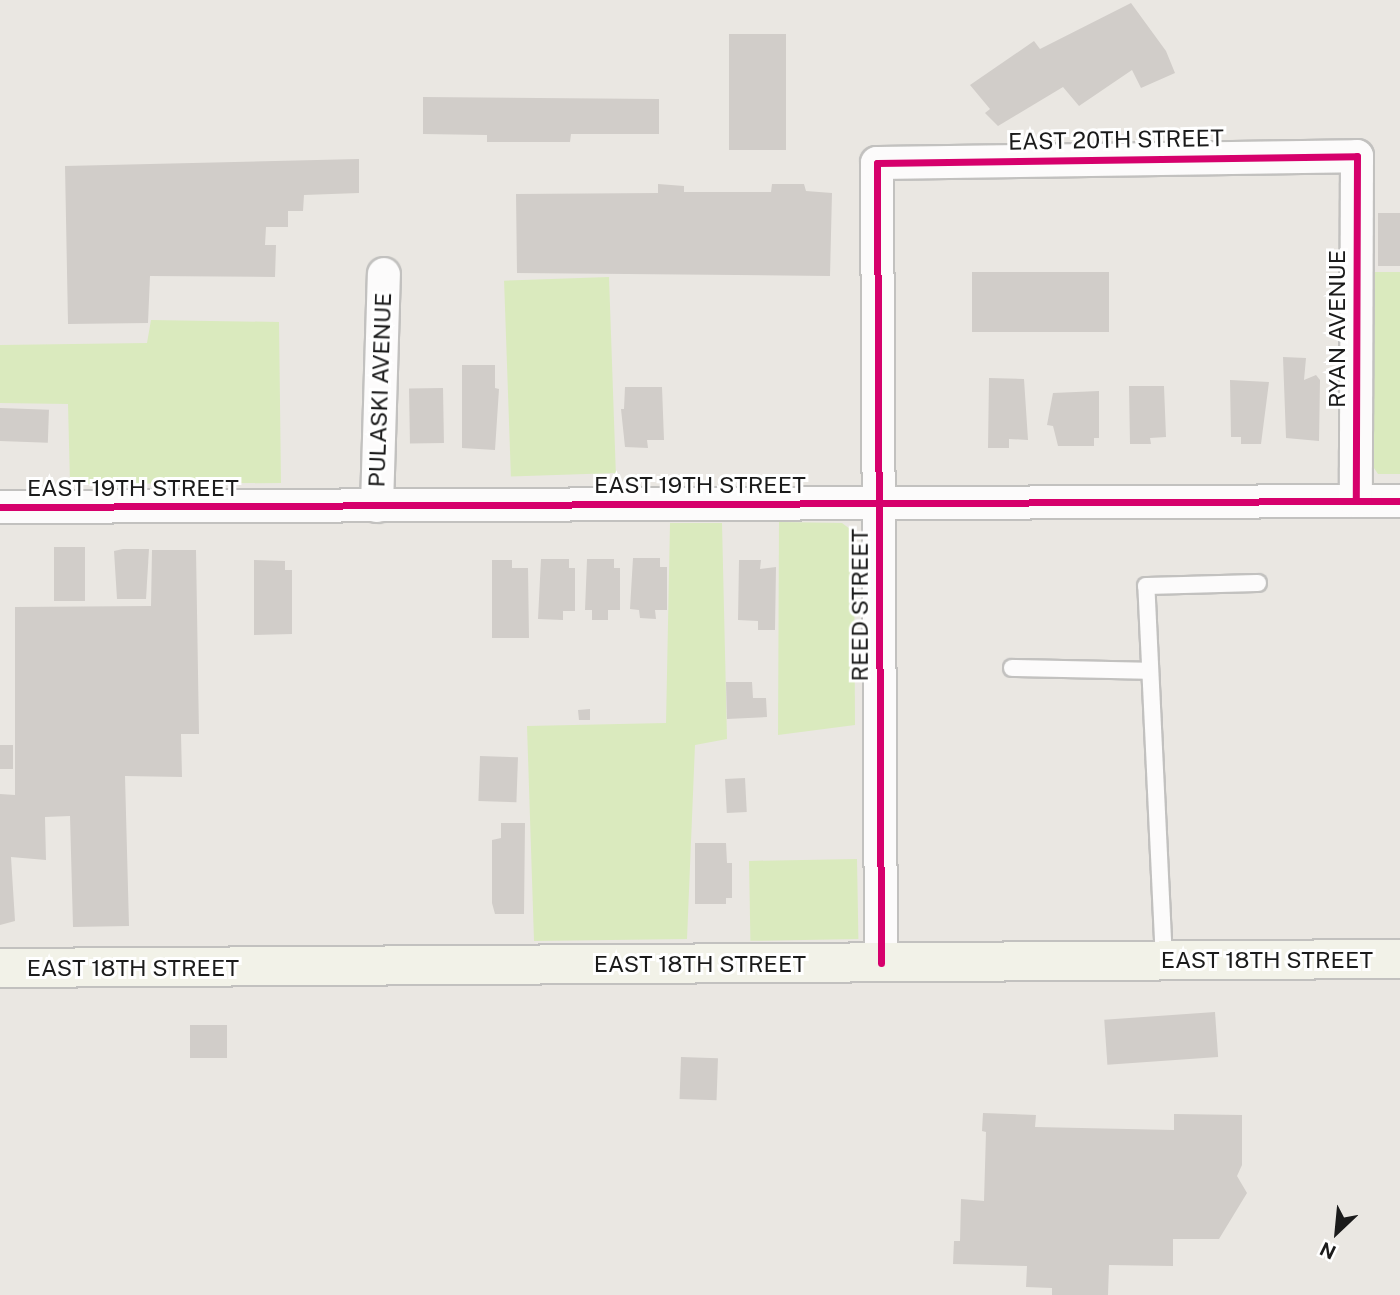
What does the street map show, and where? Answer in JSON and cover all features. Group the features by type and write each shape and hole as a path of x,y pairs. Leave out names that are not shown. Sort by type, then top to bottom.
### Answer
{"main road":[{"name":"EAST 18TH STREET","path":"0,968 1400,959"}],"street":[{"name":"EAST 20TH STREET","path":"877,163 1357,156"},
{"name":"RYAN AVENUE","path":"1356,501 1357,156"},
{"name":"REED STREET","path":"877,163 881,963"},
{"name":"PULASKI AVENUE","path":"377,506 384,274"},
{"name":"EAST 19TH STREET","path":"0,507 1400,501"}],"lane":[{"path":"1164,961 1146,586 1258,583"},
{"path":"1012,668 1150,671"}],"green space":[{"path":"1373,272 1400,272 1400,474 1378,474 1372,465"},
{"path":"609,277 616,473 511,477 504,281"},
{"path":"151,320 279,322 281,483 70,484 68,404 0,403 0,345 147,343"},
{"path":"779,522 842,523 854,532 855,725 778,735"},
{"path":"670,523 722,523 727,739 695,745 687,939 534,941 527,726 666,723"},
{"path":"857,859 858,939 750,941 749,861"}],"building":[{"path":"1131,3 1166,51 1175,73 1141,88 1132,70 1079,106 1063,87 998,126 985,113 990,109 970,85 1034,41 1040,49"},
{"path":"729,34 786,34 786,150 729,150"},
{"path":"423,97 659,99 659,134 571,134 570,142 487,142 487,135 423,134"},
{"path":"359,159 359,193 304,195 303,211 288,211 288,227 266,227 265,245 276,245 275,277 150,276 148,323 68,324 65,166"},
{"path":"658,184 684,186 684,192 771,192 772,184 804,184 806,191 832,193 830,276 517,273 516,194 658,193"},
{"path":"1378,213 1400,213 1400,266 1378,266"},
{"path":"972,272 1109,272 1109,332 972,332"},
{"path":"1283,357 1306,358 1304,380 1316,375 1320,380 1319,441 1286,438"},
{"path":"462,365 495,365 495,388 499,389 495,450 462,448"},
{"path":"989,378 1024,379 1028,440 1009,439 1009,448 988,448"},
{"path":"1230,380 1269,382 1261,444 1241,444 1241,437 1231,437"},
{"path":"1129,386 1164,386 1166,437 1150,438 1151,444 1130,444"},
{"path":"625,387 662,387 664,440 647,440 648,448 625,447 621,409 624,409"},
{"path":"443,388 444,443 410,444 409,389"},
{"path":"1099,391 1099,438 1094,438 1094,446 1058,446 1053,426 1047,425 1053,393"},
{"path":"0,408 49,410 48,443 0,441"},
{"path":"54,547 85,547 85,601 54,601"},
{"path":"149,549 146,599 117,599 114,551"},
{"path":"152,550 196,550 199,734 181,734 182,777 125,776 129,926 73,927 70,816 45,817 46,860 11,857 15,921 0,925 0,794 15,795 15,607 151,606"},
{"path":"633,558 660,558 660,567 667,567 667,610 655,610 656,619 640,618 639,610 630,609"},
{"path":"541,559 569,559 569,568 575,568 575,611 563,611 563,620 538,619"},
{"path":"587,559 614,559 614,568 620,568 620,610 608,610 608,620 592,620 592,610 585,610"},
{"path":"254,560 285,561 285,570 292,570 292,634 254,635"},
{"path":"492,560 512,560 512,568 528,568 529,638 492,638"},
{"path":"739,560 761,560 760,569 776,567 775,630 758,630 758,621 738,620"},
{"path":"726,682 752,682 753,698 766,698 767,717 727,719"},
{"path":"590,709 590,720 579,720 578,710"},
{"path":"0,745 13,745 13,769 0,769"},
{"path":"480,756 518,757 516,802 478,801"},
{"path":"745,778 747,812 727,813 725,779"},
{"path":"501,823 525,823 524,914 495,914 492,903 492,840 501,838"},
{"path":"695,843 726,843 727,863 732,863 732,898 726,898 726,904 695,904"},
{"path":"1215,1012 1218,1057 1107,1065 1104,1020"},
{"path":"190,1025 227,1025 227,1058 190,1058"},
{"path":"681,1057 718,1058 717,1100 680,1099"},
{"path":"983,1113 1036,1115 1035,1127 1174,1130 1174,1114 1242,1115 1242,1165 1237,1176 1247,1193 1219,1239 1173,1239 1173,1266 1109,1265 1108,1295 1052,1295 1052,1288 1026,1287 1027,1266 953,1264 954,1241 960,1241 961,1199 984,1201 986,1132 982,1131"}],"cycle path":[{"path":"881,963 877,163 1357,156 1356,501"},
{"path":"0,507 1400,501"}]}
